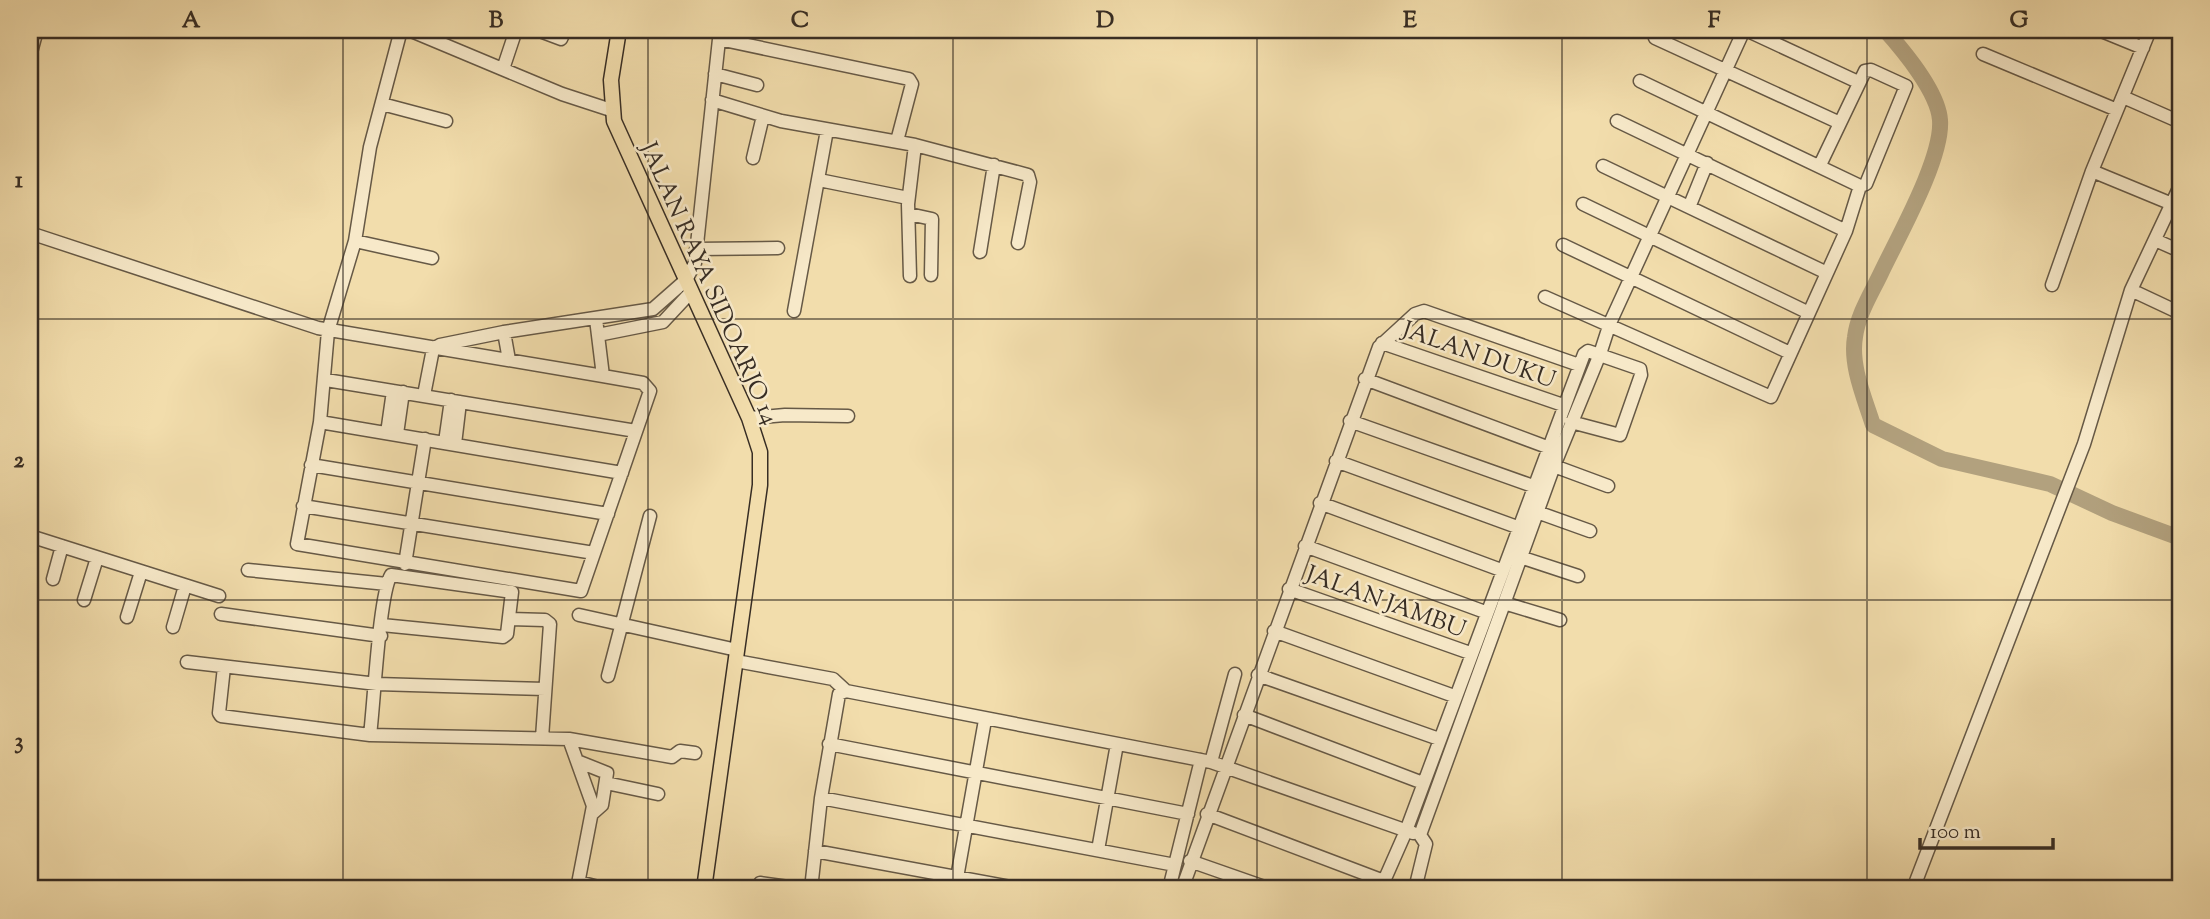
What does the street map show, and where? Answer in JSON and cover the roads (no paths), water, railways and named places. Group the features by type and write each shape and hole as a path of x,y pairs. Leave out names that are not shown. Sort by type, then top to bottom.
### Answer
{"main road":[{"name":"JALAN RAYA SIDOARJO 14","path":"619,30 612,71 611,110 620,138 749,418 760,452 760,485 704,889"}],"street":[{"path":"30,56 37,30"},
{"path":"30,233 328,331 643,383 649,389 636,431 582,589 578,592 300,546 296,540 320,422 326,380 328,331 355,241 370,147 401,30"},
{"path":"409,30 611,110"},
{"path":"503,69 516,30"},
{"path":"537,30 561,39 565,30"},
{"path":"1420,835 1520,557 1610,323 1745,30 1858,82"},
{"path":"2099,30 2143,48"},
{"path":"2052,285 2092,171 2150,30"},
{"path":"598,335 663,322 688,286 694,267 720,34 909,79 912,84 897,141"},
{"path":"1655,38 1840,123"},
{"path":"1983,54 2117,110"},
{"path":"1640,81 1860,186 1866,184 1907,89 1871,70 1865,71 1820,165"},
{"path":"715,74 757,85"},
{"path":"2123,97 2180,122"},
{"path":"712,100 762,116 915,145 993,165 1030,178 1018,243"},
{"path":"382,104 446,121"},
{"path":"753,158 762,116"},
{"path":"1618,121 1846,231"},
{"path":"794,311 828,130"},
{"path":"910,276 908,198 915,145"},
{"path":"1689,205 1707,163"},
{"path":"980,253 993,165"},
{"path":"1603,166 1827,272"},
{"path":"2092,171 2172,204"},
{"path":"819,180 908,198"},
{"path":"1545,297 1610,323 1771,397 1807,312 1846,231 1860,186"},
{"path":"1913,889 2084,444 2131,290 2180,186"},
{"path":"1583,204 1807,312"},
{"path":"909,214 932,219 931,275"},
{"path":"2155,240 2180,251"},
{"path":"355,241 432,258"},
{"path":"1563,245 1790,353"},
{"path":"696,249 778,248"},
{"path":"438,348 504,332 615,317 653,309 688,286"},
{"path":"2131,290 2180,313"},
{"path":"653,309 663,322"},
{"path":"1182,889 1365,379 1382,343 1415,314 1424,311 1579,365"},
{"path":"615,317 616,332"},
{"path":"596,319 603,376"},
{"path":"504,332 509,360"},
{"name":"JALAN DUKU","path":"1382,343 1563,405"},
{"path":"428,396 438,348"},
{"path":"1207,814 1380,885 1406,831 1485,612 1579,365 1586,352 1636,366 1641,371 1620,435 1571,422"},
{"path":"1365,379 1547,447"},
{"path":"326,380 636,431"},
{"path":"392,433 398,392"},
{"path":"450,443 456,401"},
{"path":"749,418 785,415 848,416"},
{"path":"1350,421 1533,486"},
{"path":"320,422 622,473"},
{"path":"405,564 421,438"},
{"path":"1336,461 1517,527"},
{"path":"311,465 608,514"},
{"path":"1554,466 1608,486"},
{"path":"1320,503 1501,570"},
{"path":"303,506 594,553"},
{"path":"1537,512 1590,531"},
{"path":"608,676 650,516"},
{"path":"30,538 219,596"},
{"path":"53,579 62,546"},
{"path":"1305,546 1485,612"},
{"path":"1520,557 1578,576"},
{"path":"84,600 97,558"},
{"path":"248,570 387,584"},
{"path":"127,617 141,572"},
{"path":"221,614 382,630 501,637 507,634 510,619 512,594 508,590 391,575 387,584 382,630 377,679 370,735"},
{"path":"173,626 185,586"},
{"name":"JALAN JAMBU","path":"1289,589 1470,653"},
{"path":"1504,603 1560,620"},
{"path":"579,615 834,679 846,691 1225,766 1420,835 1426,844 1415,889"},
{"path":"510,619 545,620 550,624 542,738"},
{"path":"1274,631 1454,696"},
{"path":"187,662 444,686 545,689"},
{"path":"224,667 219,715 370,735 569,739 672,757 680,751 695,753"},
{"path":"1169,889 1188,814 1235,674"},
{"path":"1258,675 1439,739"},
{"path":"811,889 829,744 839,694 846,691"},
{"path":"1244,715 1423,783"},
{"path":"956,883 985,720"},
{"path":"569,739 593,813 578,886 606,889"},
{"path":"829,744 1188,814"},
{"path":"1098,850 1117,744"},
{"path":"577,761 606,771 602,805 593,813"},
{"path":"606,783 658,794"},
{"path":"821,798 1175,865"},
{"path":"815,851 956,883 1021,889"},
{"path":"1190,861 1270,889"},
{"path":"760,883 803,889"}],"waterway":[{"path":"1885,30 1926,84 1938,109 1940,120 1939,136 1927,176 1865,304 1857,329 1854,348 1856,371 1873,425 1942,459 2050,484 2112,513 2180,538"}]}
